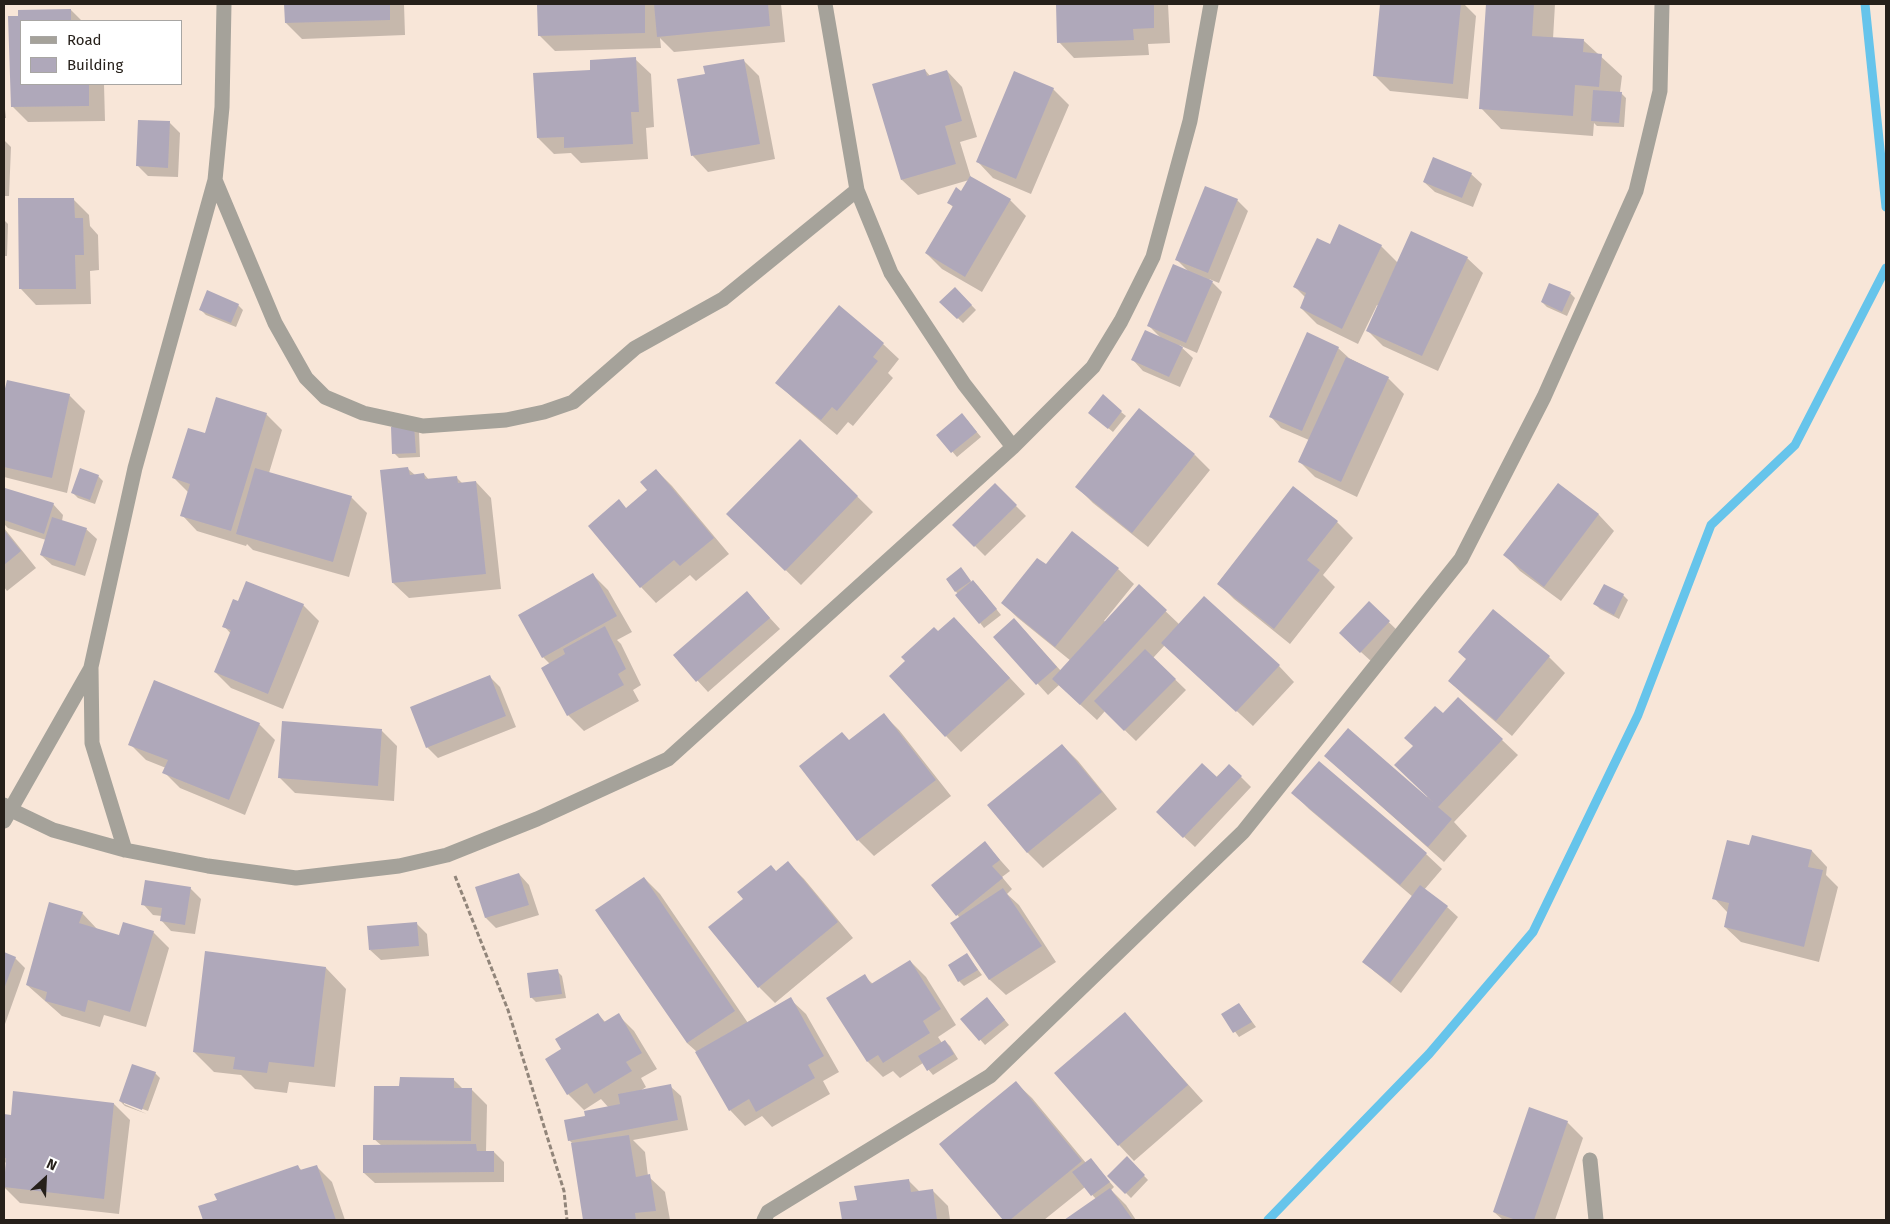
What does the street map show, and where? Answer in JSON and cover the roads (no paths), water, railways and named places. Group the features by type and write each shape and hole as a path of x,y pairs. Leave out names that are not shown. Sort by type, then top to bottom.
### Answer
{"street":[{"path":"124,850 92,743 91,667 135,468 215,180 222,107 224,4"},
{"path":"825,4 857,190 891,274 964,384 1013,447"},
{"path":"91,667 5,812 54,830 124,850 208,866 296,878 399,866 446,855 537,819 668,759 1013,447 1093,367 1122,321 1153,256 1190,121 1211,4"},
{"path":"764,1220 768,1212 990,1076 1242,832 1461,559 1544,396 1636,191 1660,90 1662,4"},
{"path":"215,180 275,323 306,378 325,397 356,410 424,426 506,420 544,412 573,402 635,348 723,300 857,190"},
{"path":"1590,1160 1596,1220"}],"waterway":[{"path":"1865,4 1886,207"},
{"path":"1268,1220 1429,1054 1533,932 1638,715 1711,525 1795,445 1886,268"}]}
